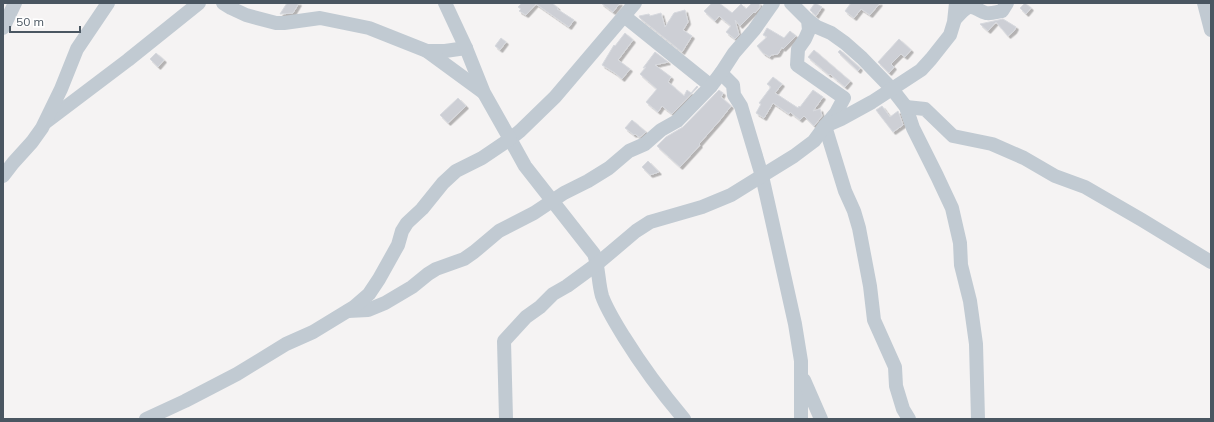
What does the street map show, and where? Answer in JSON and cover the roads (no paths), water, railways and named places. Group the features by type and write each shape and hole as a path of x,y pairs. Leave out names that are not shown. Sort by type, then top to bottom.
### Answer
{"street":[{"path":"3,28 14,3"},
{"path":"3,176 13,162 32,142 45,123 76,49 108,3"},
{"path":"45,123 128,60 199,3"},
{"path":"223,3 246,15 276,23 320,18 369,28 427,51 484,93"},
{"path":"445,3 466,48 484,93 525,166 594,254 602,297 616,324 651,378 684,419"},
{"path":"146,419 237,374 286,344 313,332 354,307 369,294 379,279 398,245 402,231 407,223 422,209 443,183 456,171 482,158 520,131 555,97 634,3"},
{"path":"348,311 368,310 385,303 412,287 436,269 464,259 499,231 534,213 564,193 588,181 609,168 629,151 645,144 661,130 677,121 711,86 734,53 754,30 773,3"},
{"path":"791,3 817,27 831,33 845,43 892,89 906,107 913,128 952,208 960,242 961,265 970,301 976,344 978,419"},
{"path":"825,126 842,119 872,102 921,70 950,34 955,19 956,3"},
{"path":"955,19 967,8 974,7 983,12 994,13 1002,11 1008,3"},
{"path":"1204,3 1211,30"},
{"path":"624,16 711,86"},
{"path":"808,20 809,30 798,49 797,65 844,98 872,102"},
{"path":"427,51 445,51 466,48"},
{"path":"721,73 733,85 734,95 741,106 762,176 795,324 801,360 800,419"},
{"path":"506,419 504,341 526,318 553,294 567,286 597,264 636,231 650,222 702,207 732,195 794,156 814,141 836,113 844,98"},
{"path":"906,107 925,109 953,136 992,144 1024,158 1055,176 1085,187 1211,262"},
{"path":"825,126 845,191 854,211 859,228 866,274 870,286 874,320 895,367 896,386 903,409 909,419"},
{"path":"801,374 821,419"}]}
